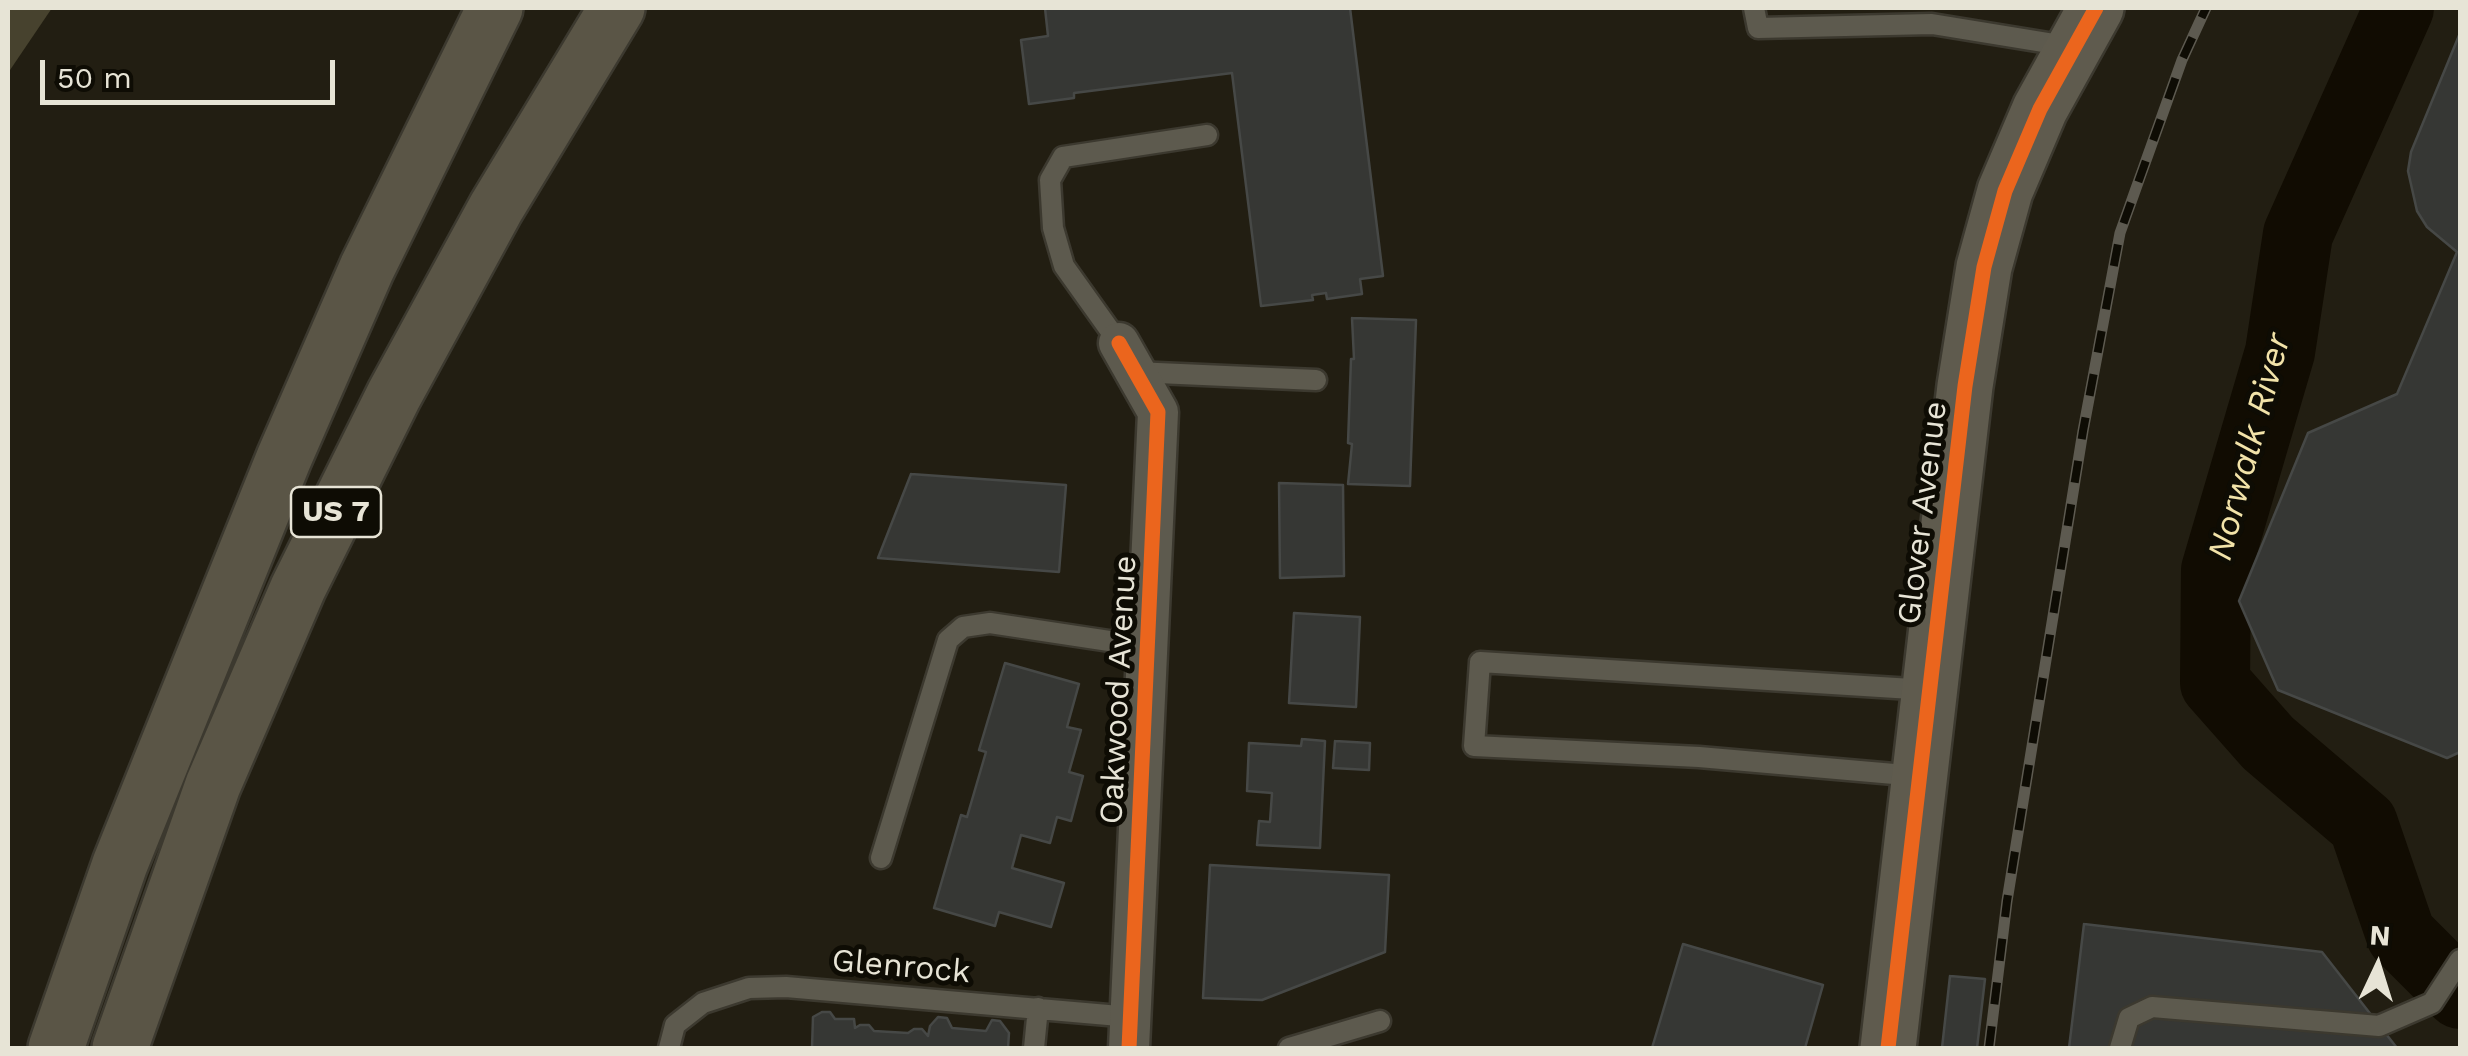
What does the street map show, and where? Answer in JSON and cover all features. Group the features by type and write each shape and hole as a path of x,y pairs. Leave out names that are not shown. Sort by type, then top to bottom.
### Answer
{"highway":[{"name":"US 7","path":"56,1048 120,864 284,458 367,268 495,8"},
{"name":"US 7","path":"120,1048 214,785 298,588 394,394 496,208 618,8"}],"street":[{"name":"Glover Avenue","path":"1888,1048 1965,386 1984,266 2005,190 2040,109 2085,27"},
{"name":"Oakwood Avenue","path":"1127,358 1158,412 1130,1033"}],"lane":[{"path":"1754,8 1758,28 1932,24 2085,27"},
{"path":"1207,135 1063,157 1050,180 1053,228 1064,266 1127,358 1316,380"},
{"path":"881,858 948,640 963,628 990,623 1149,647"},
{"path":"1919,776 1699,757 1474,746 1480,662 1930,690"},
{"path":"2120,1048 2129,1018 2152,1008 2379,1026 2432,1003 2460,960"},
{"name":"Glenrock","path":"669,1048 676,1025 703,1003 749,988 786,987 1038,1008 1130,1033"},
{"path":"1034,1048 1038,1008"},
{"path":"1289,1048 1380,1020"}],"shaded area":[{"path":"8,8 52,8 8,73"}],"building":[{"path":"1045,8 1350,8 1383,276 1360,279 1362,294 1327,299 1326,293 1312,295 1313,300 1261,306 1232,73 1074,93 1074,98 1029,104 1021,40 1048,36"},
{"path":"2460,33 2460,752 2447,758 2278,690 2239,601 2308,433 2397,394 2457,252 2427,227 2417,211 2408,171 2411,152"},
{"path":"1352,318 1416,320 1410,486 1348,484 1352,444 1348,443 1354,359"},
{"path":"911,474 1066,485 1059,572 878,558"},
{"path":"1279,483 1343,485 1344,576 1280,578"},
{"path":"1294,613 1360,617 1356,707 1289,703"},
{"path":"1005,663 1079,684 1067,727 1081,730 1069,772 1083,776 1071,821 1057,817 1050,843 1021,835 1012,868 1064,883 1051,927 999,912 995,926 934,908 961,815 967,817 986,752 979,750"},
{"path":"1302,739 1325,741 1320,848 1257,845 1259,821 1270,822 1272,793 1247,791 1249,743 1301,746"},
{"path":"1335,741 1370,743 1369,770 1333,768"},
{"path":"1210,865 1389,875 1385,952 1262,1000 1203,998"},
{"path":"2084,924 2322,952 2397,1048 2069,1048"},
{"path":"1683,944 1823,985 1805,1048 1652,1048"},
{"path":"1950,976 1985,979 1977,1048 1942,1048"},
{"path":"830,1012 835,1019 854,1019 855,1028 869,1025 874,1031 908,1033 922,1029 928,1036 938,1017 947,1018 952,1028 986,1031 992,1020 1000,1021 1009,1033 1008,1048 812,1048 813,1017"}],"waterway":[{"name":"Norwalk River","path":"2399,8 2298,234 2280,352 2216,570 2215,683 2268,743 2363,824 2401,935 2460,994"}],"railway":[{"path":"1989,1048 2007,901 2083,431 2120,233 2182,60 2206,8"}],"cycle path":[{"path":"1888,1048 1965,386 1984,267 2005,191 2040,109 2096,8"},
{"path":"1119,343 1158,412 1129,1048"}]}
